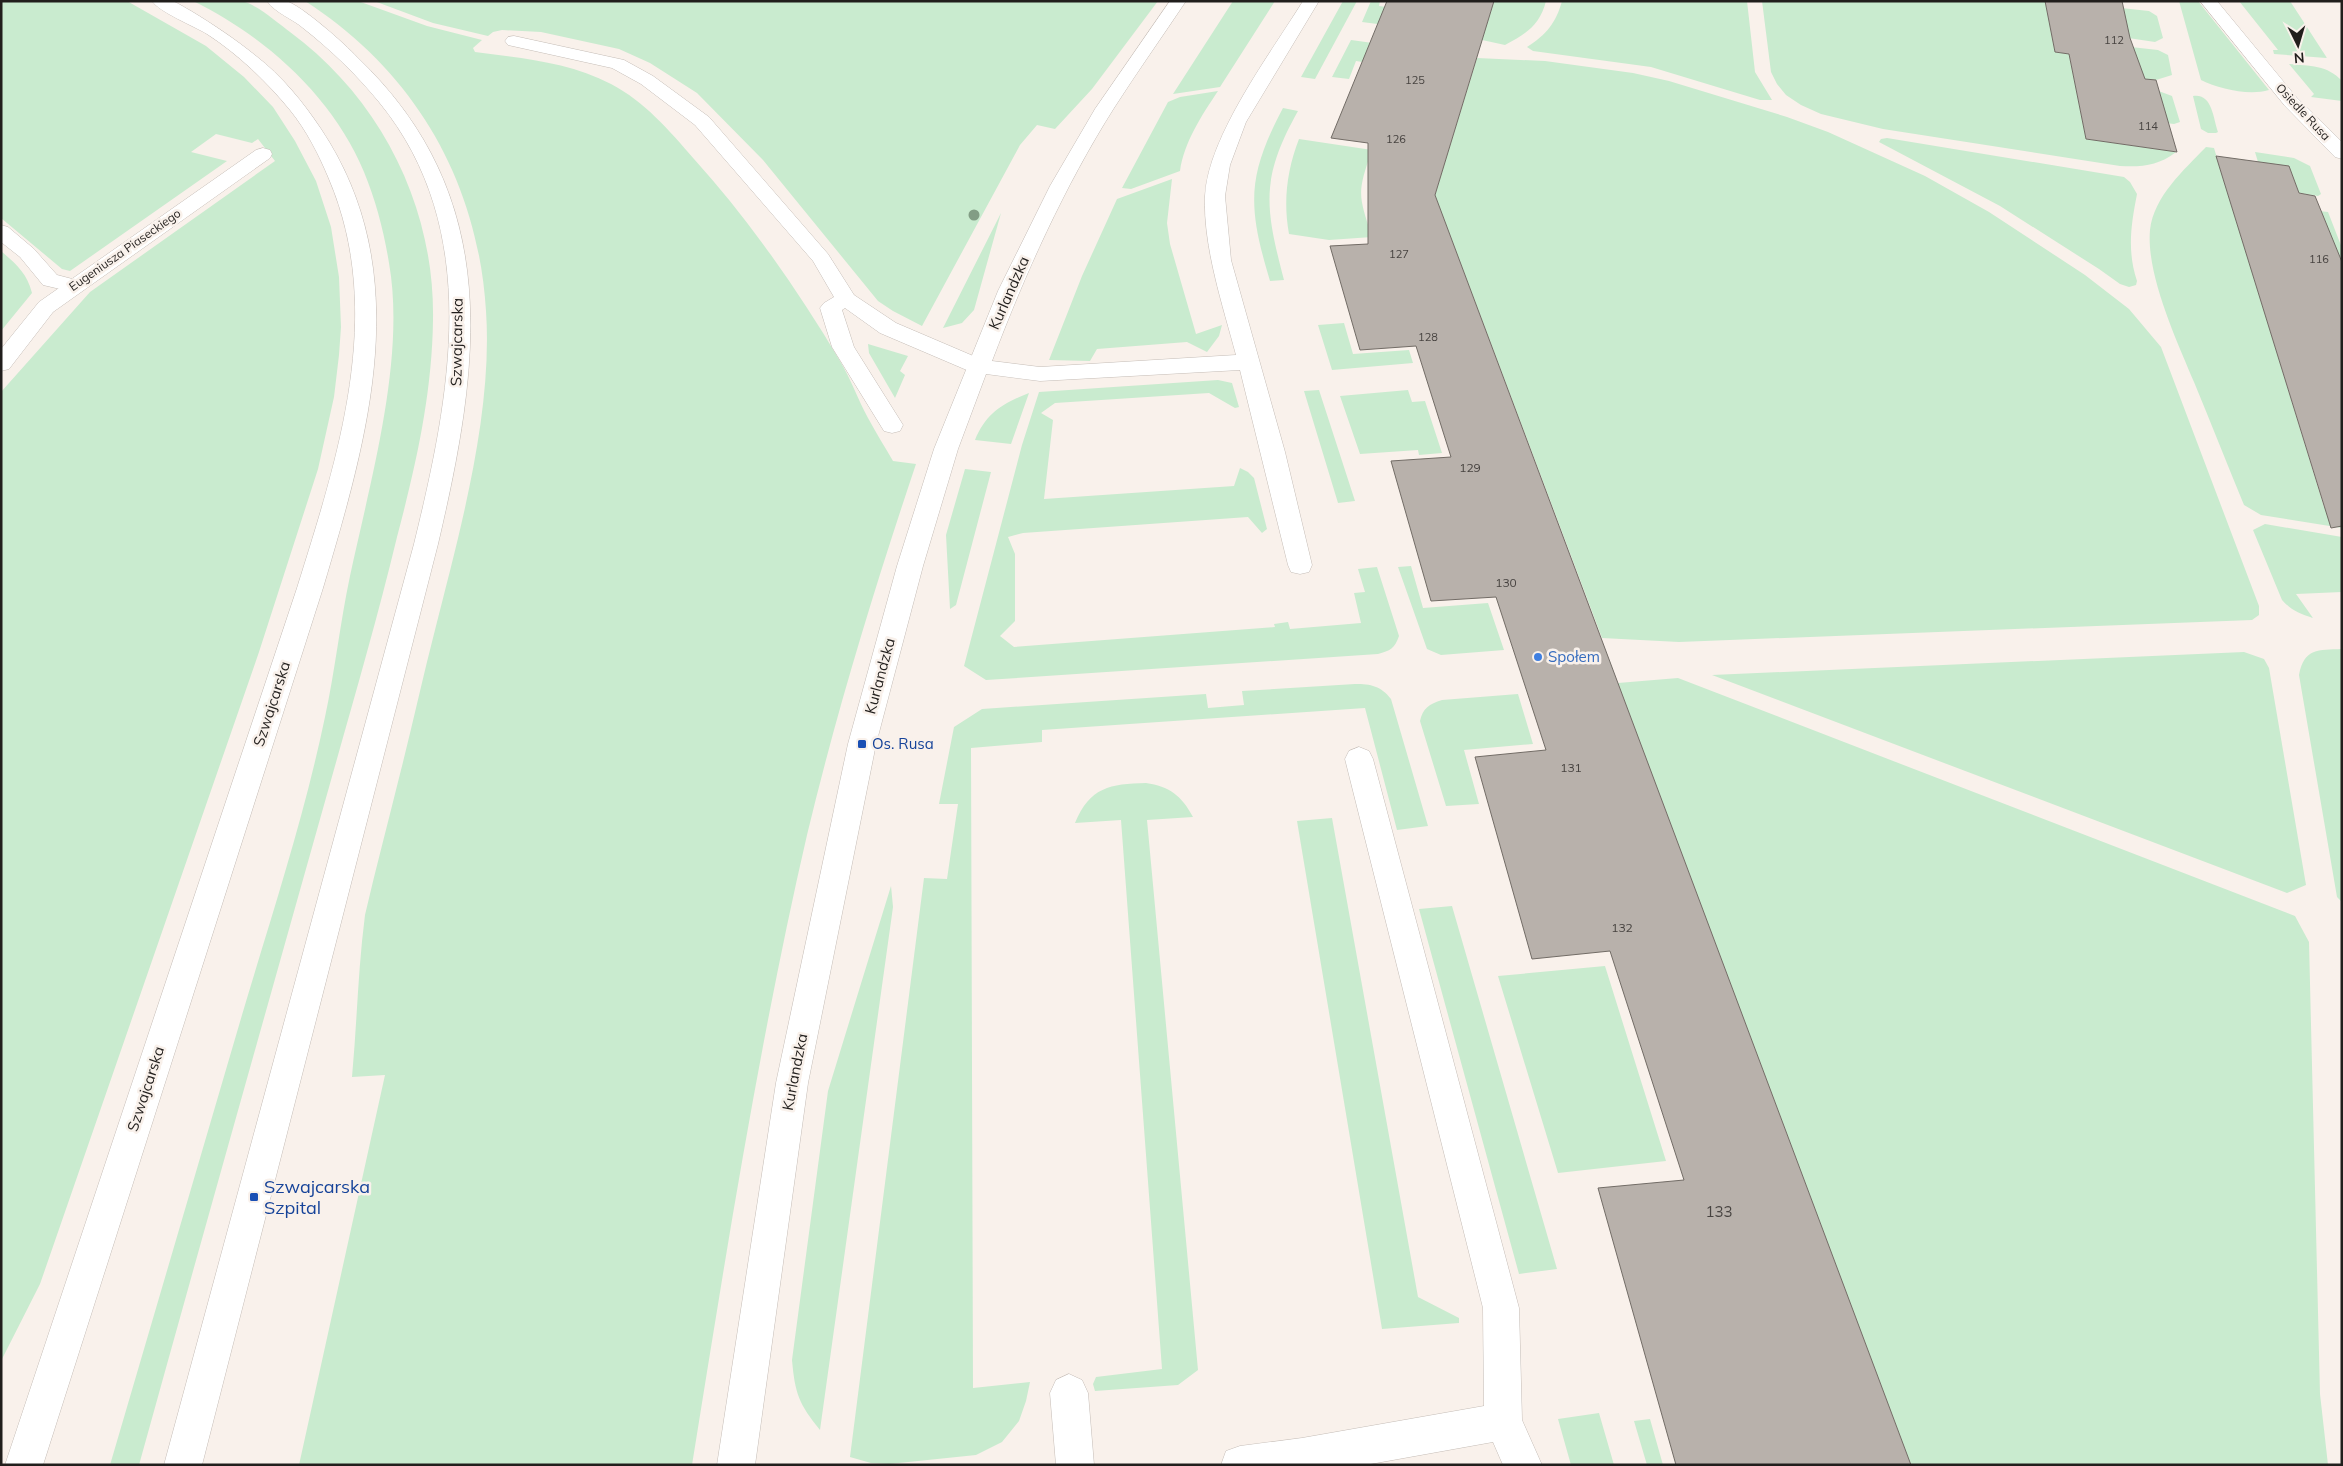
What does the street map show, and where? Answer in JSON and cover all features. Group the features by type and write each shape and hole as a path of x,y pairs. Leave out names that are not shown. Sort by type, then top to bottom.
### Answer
{"street":[{"name":"Szwajcarska","path":"24,1465 310,588 343,479 354,431 364,367 367,304 362,254 349,199 329,155 303,112 260,67 216,33 160,1"},
{"name":"Szwajcarska","path":"183,1465 426,544 452,422 460,350 458,290 450,232 439,196 420,152 398,115 352,60 316,29 275,1"},
{"name":"Kurlandzka","path":"736,1465 757,1311 792,1082 862,744 910,566 946,449 1008,291 1060,186 1104,109 1178,1"},
{"path":"1300,565 1273,452 1220,260 1215,196 1220,165 1237,122 1311,1"},
{"name":"Osiedle Rusa","path":"2208,1 2291,102 2342,153"},
{"path":"514,41 618,64 647,80 702,121 821,258 846,299 888,328 977,366 1040,374 1247,362"},
{"name":"Eugeniusza Piaseckiego","path":"1,364 46,307 73,286 263,154"},
{"path":"1,232 27,253 50,280 73,286"},
{"path":"846,299 830,308 843,346 892,425"},
{"path":"1359,759 1501,1308 1503,1421 1524,1465"},
{"path":"1069,1392 1075,1465"},
{"path":"1240,1465 1302,1457 1503,1421"}],"green space":[{"path":"1,1 127,1 206,46 244,77 273,107 295,141 316,181 331,227 339,277 341,327 334,397 318,469 259,652 40,1284 1,1361 1,392 90,292 275,161 258,139 252,143 216,134 191,152 227,161 70,271 62,269 1,218"},
{"path":"193,1 242,1 260,10 322,59 351,89 376,123 396,159 413,197 424,237 431,278 432,348 422,430 382,596 139,1465 110,1465 286,867 317,755 332,682 346,594 376,461 389,379 393,339 393,300 385,240 376,205 364,172 351,145 315,94 271,51 220,15"},
{"path":"305,1 358,1 427,26 482,40 473,48 475,52 510,56 562,66 611,84 635,99 656,117 685,148 734,206 772,256 840,361 868,418 893,461 916,464 857,648 807,835 758,1070 692,1465 299,1465 385,1075 352,1077 365,915 464,512 480,431 487,350 486,311 480,263 470,218 454,175 434,134 408,96 379,61 344,29"},
{"path":"374,1 1158,1 1092,89 1055,129 1037,125 1020,145 922,326 878,301 763,160 697,93 650,63 619,49 541,32 502,30 493,32 488,36 433,23"},
{"path":"1233,1 1275,1 1220,87 1173,94"},
{"path":"1343,1 1357,1 1315,79 1301,77"},
{"path":"1371,1 1380,1 1379,6 1422,12 1416,29 1362,22"},
{"path":"1494,1 1546,1 1536,23 1519,37 1505,45 1482,40"},
{"path":"1562,1 1747,1 1755,72 1772,100 1760,100 1651,67 1533,51 1527,47 1540,38 1549,28 1557,16"},
{"path":"1762,1 2045,1 2055,52 2069,54 2086,139 2176,152 2150,165 2120,166 1883,129 1821,114 1801,105 1786,95 1777,84 1771,72"},
{"path":"2179,1 2198,1 2269,90 2261,92 2234,91 2201,80"},
{"path":"2239,1 2290,1 2327,58 2274,54 2273,50 2278,50"},
{"path":"2121,8 2149,11 2157,16 2163,38 2155,42 2115,36"},
{"path":"1351,40 1409,48 1402,68 1356,61 1349,79 1332,77"},
{"path":"2131,47 2158,50 2168,55 2172,75 2156,80 2139,78"},
{"path":"1477,58 1545,61 1633,73 1669,81 1787,117 1828,132 1925,176 1989,212 2085,275 2129,309 2161,347 2259,606 2259,615 2252,620 1679,642 1602,638 1435,195"},
{"path":"2289,64 2318,67 2337,76 2342,81 2342,101 2311,97 2314,94"},
{"path":"2156,90 2172,96 2180,122 2174,124 2150,121"},
{"path":"1218,91 1190,139 1180,171 1131,189 1122,188 1168,102 1180,97"},
{"path":"2193,96 2204,98 2208,102 2218,132 2208,133 2201,129"},
{"path":"1283,108 1298,111 1277,156 1272,175 1270,212 1284,280 1270,281 1258,233 1254,193 1262,154"},
{"path":"1887,138 2124,177 2130,182 2137,194 2131,238 2136,285 2129,287 2120,284 2000,206 1879,142 1881,139"},
{"path":"1299,139 1372,150 1361,193 1372,237 1329,240 1289,234 1286,210 1287,186"},
{"path":"2206,147 2214,148 2324,507 2342,510 2342,528 2261,515 2244,505 2164,308 2150,248 2150,230 2153,218 2157,206 2171,184"},
{"path":"2255,152 2294,158 2310,166 2321,194 2318,196 2299,193 2289,166 2258,162"},
{"path":"1172,179 1167,223 1170,244 1196,334 1222,325 1219,336 1207,352 1187,342 1097,349 1090,361 1049,360 1082,276 1117,199"},
{"path":"2319,211 2328,212 2342,248 2341,257 2321,254"},
{"path":"1001,213 974,310 962,323 943,328"},
{"path":"1,251 24,274 32,293 1,331"},
{"path":"1344,323 1353,354 1409,350 1413,363 1332,370 1318,325"},
{"path":"868,344 908,356 900,371 905,375 895,398 869,353"},
{"path":"1218,380 1232,383 1239,407 1235,408 1209,393 1055,403 1041,413 1053,420 1044,499 1234,486 1240,468 1254,478 1267,529 1262,533 1248,517 1023,533 1008,537 1015,554 1015,621 1000,636 1014,647 1275,627 1274,624 1288,622 1290,629 1361,623 1354,593 1365,592 1358,569 1377,567 1399,636 1394,646 1378,654 986,680 964,666 1022,445 1039,392"},
{"path":"1319,390 1355,501 1338,503 1304,391"},
{"path":"1408,390 1412,402 1425,401 1442,453 1419,455 1418,450 1360,454 1340,396"},
{"path":"1029,393 1011,444 975,440 984,423 996,410"},
{"path":"965,469 991,472 956,605 950,609 946,535"},
{"path":"2265,524 2342,537 2342,592 2296,594 2313,618 2296,611 2282,600 2253,530"},
{"path":"1411,566 1423,608 1488,603 1504,650 1441,655 1427,649 1398,567"},
{"path":"2342,649 2342,902 2337,897 2299,675 2301,666 2308,655 2313,652"},
{"path":"2244,652 2264,659 2269,668 2306,885 2287,893 1712,675"},
{"path":"1678,678 2295,916 2309,942 2320,1394 2328,1465 1911,1465 1618,683"},
{"path":"1355,684 1375,687 1383,691 1391,699 1428,826 1397,830 1365,708 1042,730 1042,742 971,748 973,1388 1030,1382 1019,1421 1002,1442 976,1455 889,1464 871,1463 850,1457 924,878 947,879 958,804 939,804 954,727 982,709 1206,694 1208,708 1244,705 1242,691"},
{"path":"1518,694 1533,744 1464,750 1479,804 1446,806 1420,721 1423,713 1430,705 1442,700"},
{"path":"1154,784 1174,793 1184,803 1193,817 1147,820 1198,1370 1178,1385 1095,1391 1093,1384 1096,1377 1162,1369 1121,820 1075,823 1087,802 1103,790 1122,785"},
{"path":"1332,818 1418,1297 1459,1318 1459,1323 1382,1329 1297,821"},
{"path":"891,886 893,907 820,1430 807,1413 799,1398 792,1360 828,1091"},
{"path":"1452,906 1557,1269 1519,1274 1419,909"},
{"path":"1605,966 1666,1161 1558,1173 1498,976"},
{"path":"1599,1413 1614,1465 1571,1465 1558,1419"},
{"path":"1650,1419 1663,1465 1647,1465 1634,1421"}],"building":[{"path":"1387,1 1494,1 1435,195 1911,1465 1676,1465 1598,1188 1684,1180 1610,951 1532,959 1475,757 1546,750 1496,597 1431,601 1391,461 1451,457 1416,346 1360,350 1330,246 1368,244 1368,143 1331,138"},
{"path":"2045,1 2122,1 2130,38 2145,79 2156,80 2177,152 2086,139 2069,54 2055,52"},
{"path":"2216,156 2289,166 2299,193 2315,196 2342,262 2342,526 2331,528"}],"place":[{"name":"Społem","path":"1538,657"},
{"name":"Os. Rusa","path":"862,744"},
{"name":"Szwajcarska Szpital","path":"254,1197"}]}
